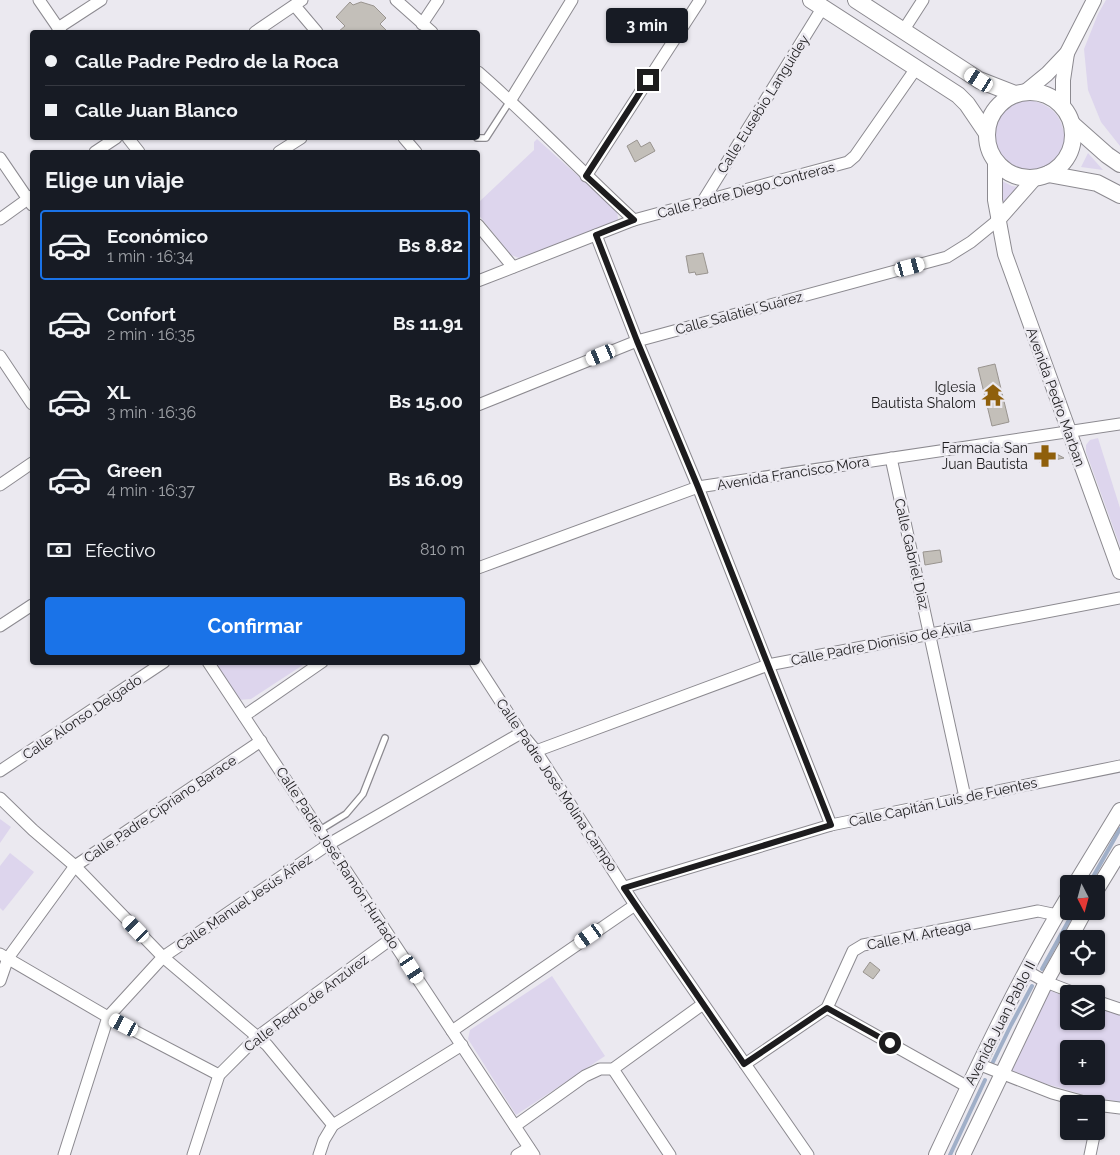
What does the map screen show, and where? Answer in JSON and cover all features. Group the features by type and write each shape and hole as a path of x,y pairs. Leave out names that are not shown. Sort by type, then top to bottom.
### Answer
{"main road":[{"path":"856,0 979,80 997,88 1020,93 1039,93 1052,98 1063,107 1072,124 1106,155 1120,164"},
{"path":"817,4 958,95 967,104 986,132"},
{"path":"917,68 979,80"},
{"path":"1020,93 1004,100 995,109 989,120 986,132 987,142 995,161 1013,175 1024,178 1042,176 1097,183 1120,195"},
{"path":"1042,176 1061,165 1069,153 1073,139 1072,124"}],"street":[{"path":"39,0 60,30 101,0"},
{"path":"396,0 430,30"},
{"path":"422,24 438,0"},
{"path":"510,101 572,0"},
{"path":"586,176 700,0"},
{"path":"904,31 923,0"},
{"path":"1020,93 1047,74 1067,53 1094,0"},
{"path":"257,30 298,3 316,30"},
{"name":"Calle Eusebio Languidey","path":"703,201 817,4"},
{"path":"1063,107 1063,80 1067,53"},
{"name":"Calle Padre Diego Contreras","path":"480,280 634,220 848,162 855,156 917,68"},
{"path":"480,74 634,220"},
{"path":"98,150 113,140"},
{"path":"130,140 137,150"},
{"path":"282,150 298,140"},
{"path":"406,140 414,150"},
{"path":"0,158 30,199"},
{"name":"Avenida Pedro Marban","path":"995,161 994,185 998,220 1005,254 1120,572"},
{"path":"998,220 1042,176"},
{"path":"0,219 30,201"},
{"name":"Calle Salatiel Suárez","path":"480,404 637,341 946,257 971,242 998,220"},
{"path":"480,227 513,267"},
{"path":"596,235 637,341 698,487 831,825"},
{"path":"0,356 30,401"},
{"name":"Avenida Francisco Mora","path":"480,567 698,487 1120,424"},
{"name":"Calle Gabriel Diaz","path":"891,458 965,797"},
{"path":"0,485 30,464"},
{"name":"Calle Padre Dionisio de Ávila","path":"536,752 768,665 1120,598"},
{"path":"0,626 30,606"},
{"name":"Calle Alonso Delgado","path":"0,771 159,665"},
{"name":"Calle Padre José Ramón Hurtado","path":"210,665 532,1151"},
{"path":"244,716 318,665"},
{"name":"Calle Padre José Molina Campo","path":"478,665 635,905 808,1155"},
{"name":"Calle Manuel Jesús Áñez","path":"64,1155 108,1017 164,957 329,844 521,733"},
{"name":"Calle Padre Cipriano Barace","path":"0,981 4,956 75,866 261,741"},
{"name":"Calle Capitán Luis de Fuentes","path":"624,888 831,825 1120,766"},
{"path":"0,798 33,830 75,866 164,957 267,1045 333,1125"},
{"path":"1081,875 1120,810"},
{"path":"1105,876 1120,852"},
{"path":"452,1031 635,905"},
{"name":"Avenida Juan Pablo II","path":"936,1155 978,1064 1025,970 1060,909"},
{"name":"Calle M. Arteaga","path":"827,1008 854,951 863,945 1038,911 1056,915"},
{"name":"Calle Pedro de Anzúrez","path":"193,1155 219,1075 257,1037 391,939"},
{"path":"4,956 108,1017 219,1075"},
{"name":"Avenida Juan Pablo II","path":"963,1155 1060,956"},
{"path":"1025,970 1060,987"},
{"path":"515,1126 585,1076 600,1069 613,1069 703,1004"},
{"path":"1105,1004 1120,1009"},
{"path":"744,1064 827,1008 968,1086"},
{"path":"319,1155 324,1140 333,1125 462,1045"},
{"path":"978,1064 1002,1075 1060,1095"},
{"path":"613,1069 670,1155"},
{"path":"1105,1106 1120,1108"},
{"path":"1090,1155 1093,1140"},
{"path":"517,1155 532,1151"}],"lane":[{"path":"480,138 486,138 510,101"},
{"path":"320,830 346,814 363,794 385,738"}],"shaded area":[{"path":"1106,0 1120,0 1120,146 1101,122 1088,90 1084,49 1098,14"},
{"path":"1023,99 1038,102 1050,108 1059,118 1062,125 1064,139 1061,153 1055,162 1041,169 1026,170 1011,164 1004,159 994,142 995,123 1000,115 1014,102"},
{"path":"537,139 617,211 618,219 616,223 522,259 511,255 480,216 480,201 534,150 534,142"},
{"path":"1088,153 1103,170 1081,167"},
{"path":"1000,180 1018,187 1003,204 1001,204"},
{"path":"1098,438 1120,508 1120,546 1086,452 1086,445 1090,440"},
{"path":"214,665 303,665 251,699 238,700"},
{"path":"0,819 11,827 0,843"},
{"path":"10,853 34,872 3,911 0,908 0,866"},
{"path":"552,976 605,1056 516,1115 468,1039 470,1030"},
{"path":"1049,990 1060,994 1060,1030 1105,1030 1105,1011 1120,1015 1120,1102 1105,1099 1105,1095 1085,1095 1009,1073"}],"building":[{"path":"350,2 353,5 361,2 374,6 386,18 380,24 386,30 340,30 345,26 336,17"},
{"path":"637,140 641,147 650,142 655,151 635,162 627,146"},
{"path":"703,253 708,273 696,275 695,272 689,273 686,256"},
{"name":"Iglesia Bautista Shalom","path":"995,364 1009,422 992,426 978,368"},
{"path":"1051,451 1064,458 1040,463 1038,454"},
{"path":"940,550 942,562 925,565 923,552"},
{"path":"870,962 880,970 873,979 863,972"}],"waterway":[{"path":"1094,875 1120,829"},
{"path":"1042,969 1069,920"},
{"path":"993,1062 1032,986"},
{"path":"950,1155 985,1080"}],"place":[{"name":"Iglesia Bautista Shalom","path":"993,395"},
{"name":"Farmacia San Juan Bautista","path":"1045,456"}],"route":[{"path":"648,80 586,176 634,220 596,235 637,341 698,487 831,825 624,888 744,1064 827,1008 890,1043"}]}
